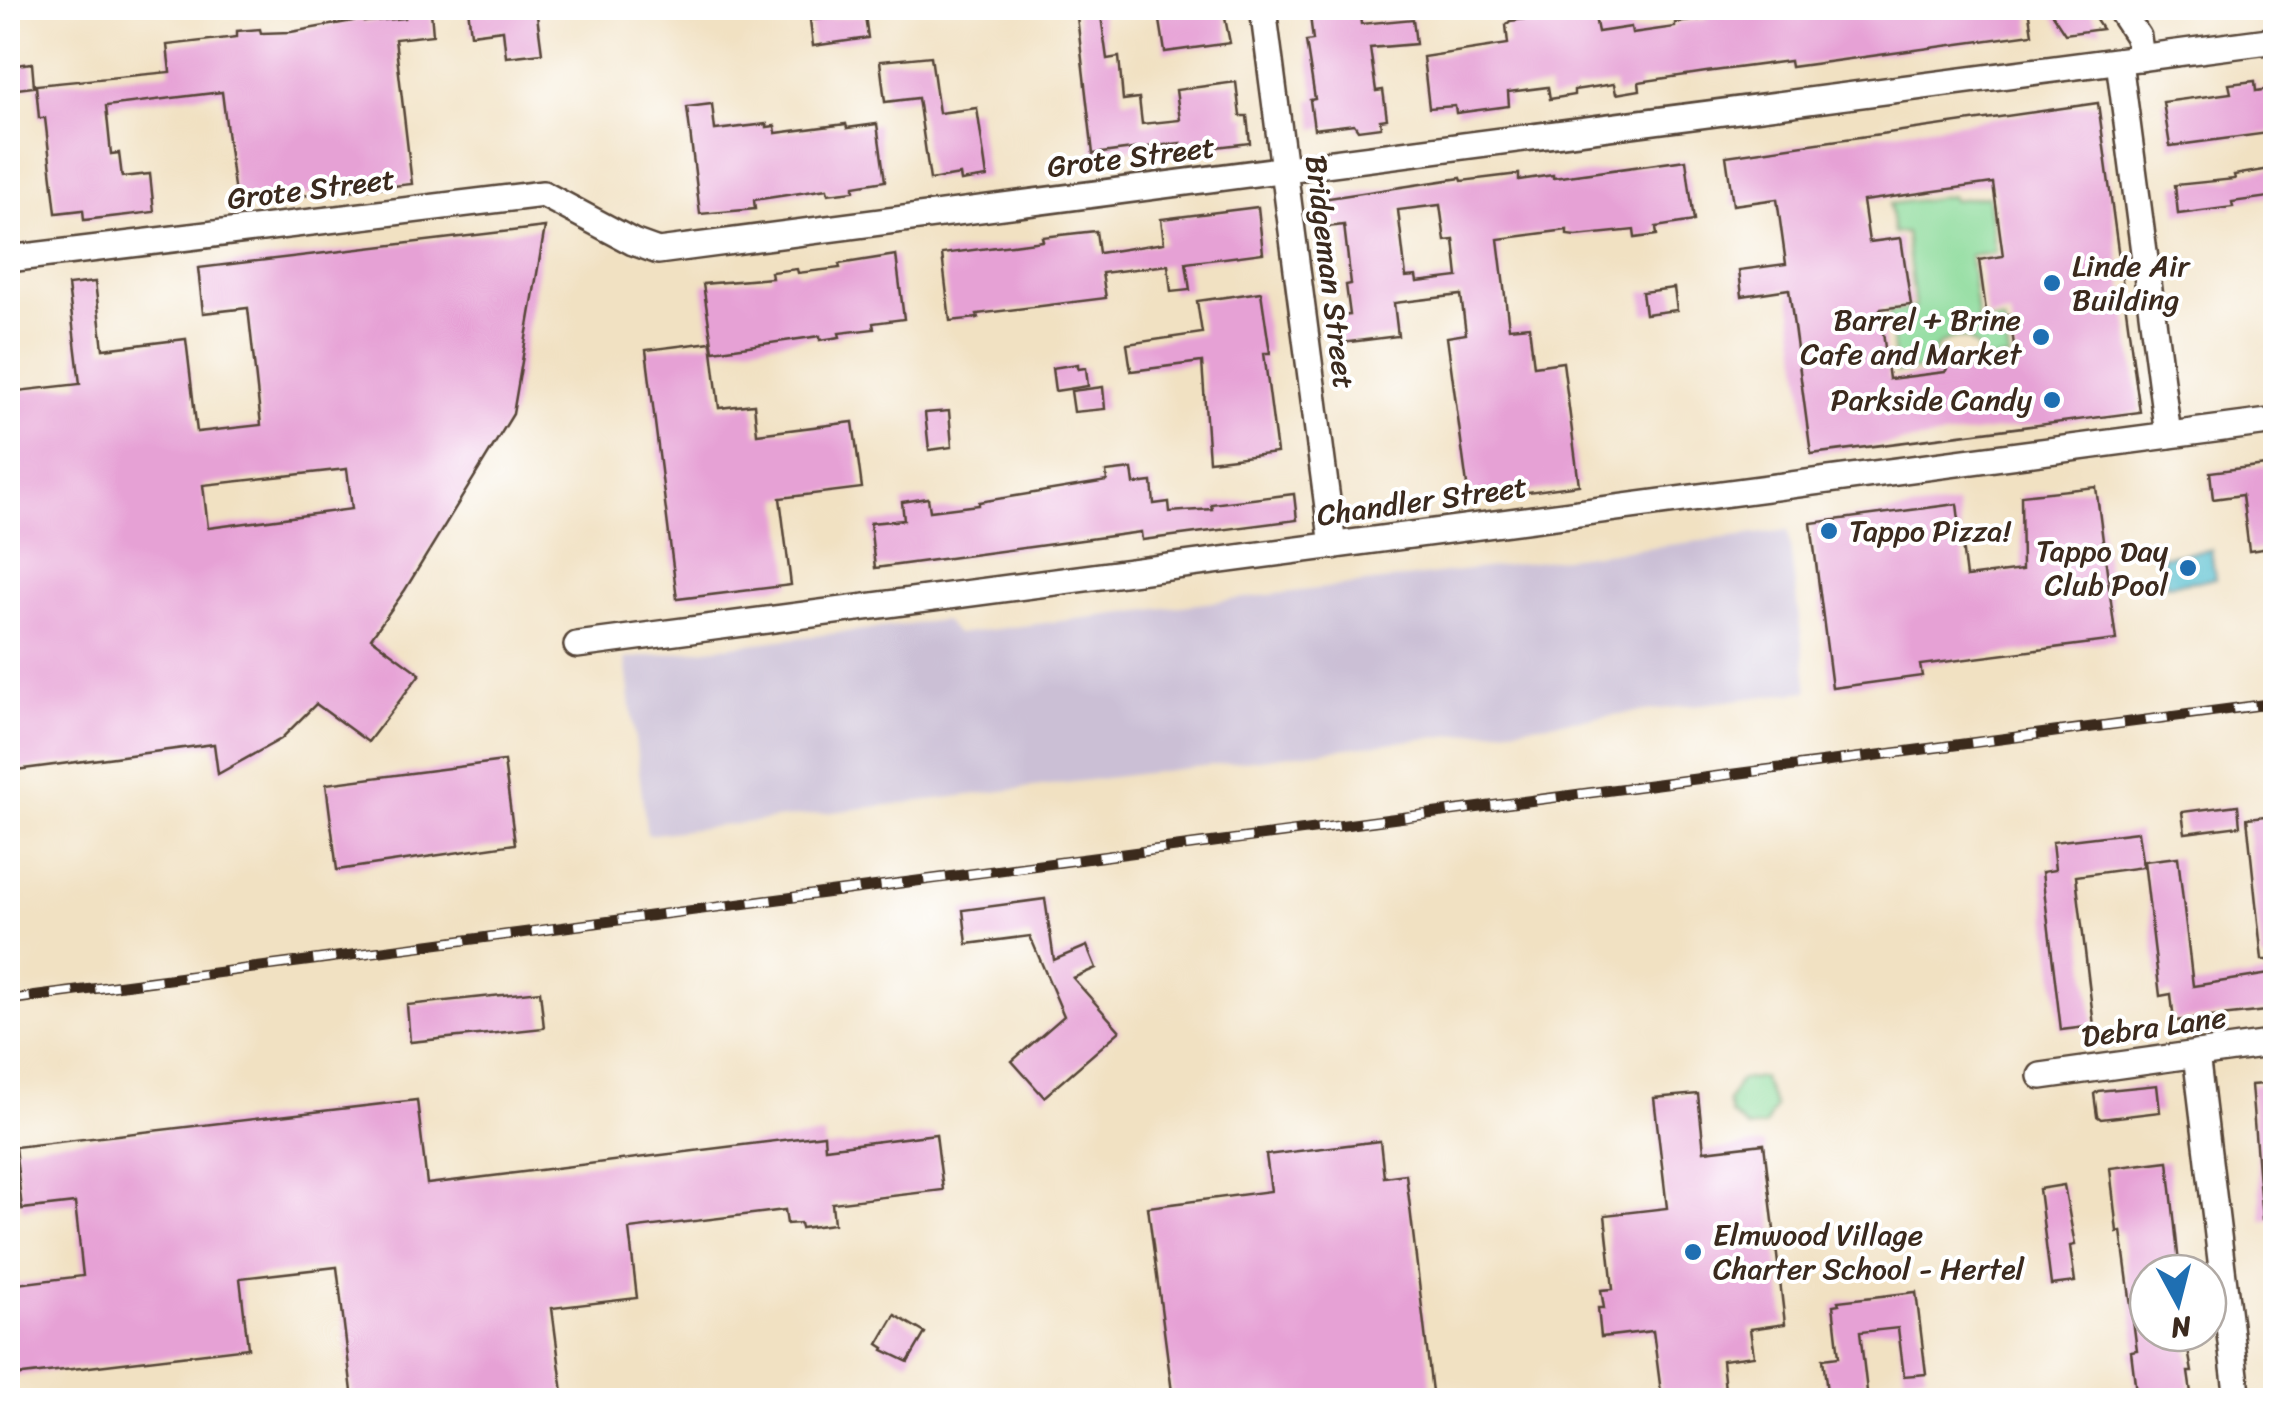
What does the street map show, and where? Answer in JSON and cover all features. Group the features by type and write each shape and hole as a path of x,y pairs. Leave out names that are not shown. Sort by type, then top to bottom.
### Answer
{"street":[{"name":"Bridgeman Street","path":"1263,8 1333,546"},
{"path":"2118,8 2138,37 2130,59 2168,435"},
{"name":"Grote Street","path":"8,258 543,194 632,242 658,251 2276,40"},
{"name":"Chandler Street","path":"577,645 2276,421"},
{"name":"Debra Lane","path":"2041,1076 2276,1043"},
{"path":"2196,1054 2238,1400"}],"shaded area":[{"path":"1788,530 1808,691 647,835 625,659 944,620 956,634"}],"green space":[{"path":"1951,196 1953,200 1988,196 1995,253 1970,256 1978,323 2004,321 2009,358 1984,361 1976,346 1958,338 1936,348 1932,368 1896,372 1889,312 1915,308 1906,233 1894,233 1890,204"},
{"path":"1762,1077 1775,1107 1765,1126 1749,1129 1731,1114 1728,1101 1740,1080"}],"water":[{"name":"Tappo Day Club Pool","path":"2211,550 2215,579 2166,585 2162,556"}],"building":[{"path":"468,8 536,8 542,53 506,57 503,30 471,34"},
{"path":"1076,8 1100,8 1107,59 1119,57 1123,100 1139,98 1142,124 1180,120 1176,90 1236,82 1240,116 1247,116 1250,143 1182,151 1181,143 1093,154"},
{"path":"1158,8 1223,8 1230,43 1165,52"},
{"path":"1309,8 1359,8 1361,24 1413,19 1416,44 1370,48 1376,91 1383,90 1387,119 1380,120 1381,127 1358,130 1354,124 1314,129 1310,100 1315,99 1306,41 1313,40"},
{"path":"1739,8 2028,8 2032,34 1791,67 1790,61 1706,72 1639,82 1640,90 1616,94 1614,84 1574,90 1574,95 1550,99 1548,87 1508,92 1509,106 1456,113 1455,106 1429,108 1423,57 1508,44 1506,25 1510,21 1555,15 1556,23 1595,17 1598,32 1631,27 1632,33 1675,27 1675,23 1707,19 1706,15"},
{"path":"2048,8 2088,8 2102,29 2065,34"},
{"path":"431,11 433,35 395,39 412,184 236,203 222,92 106,106 111,154 119,153 122,177 150,174 154,212 84,220 83,210 56,213 45,118 39,118 36,85 170,72 167,45 237,37 237,31 291,32 364,19 405,18 404,14"},
{"path":"865,15 868,38 813,46 810,20"},
{"path":"931,56 939,113 977,108 987,177 961,181 960,175 930,180 918,98 885,102 880,61"},
{"path":"32,63 34,87 8,90 8,66"},
{"path":"2255,81 2256,91 2276,88 2276,132 2170,146 2163,102 2231,93 2229,84"},
{"name":"Linde Air Building","path":"2098,103 2140,412 1811,454 1789,289 1742,296 1739,270 1786,264 1777,199 1733,205 1726,156","holes":["1993,183 2003,256 1979,260 1987,318 2010,314 2016,362 1968,369 1955,355 1945,372 1889,379 1880,309 1911,305 1901,238 1869,242 1863,201"]},
{"path":"712,104 715,130 767,124 775,126 776,133 877,124 885,181 854,186 854,191 828,194 827,189 754,200 755,209 700,214 687,107"},
{"path":"1686,160 1694,221 1656,227 1657,235 1635,238 1634,230 1576,236 1567,235 1567,230 1498,239 1509,328 1529,326 1534,366 1563,362 1579,485 1469,500 1447,337 1466,334 1461,295 1394,303 1398,336 1341,343 1338,316 1350,315 1346,285 1351,284 1344,225 1326,227 1322,199 1461,178 1462,181 1519,174 1519,180","holes":["1440,205 1445,241 1454,240 1458,277 1417,282 1416,276 1406,277 1398,210"]},
{"path":"2276,168 2276,196 2232,202 2233,207 2178,214 2175,185 2235,179 2234,175"},
{"path":"1258,207 1263,253 1186,263 1190,290 1171,292 1168,265 1102,273 1106,298 950,321 942,254 1096,231 1099,253 1164,243 1161,219"},
{"path":"545,227 513,414 405,590 371,638 420,674 368,742 316,704 281,739 218,774 214,744 8,771 8,392 80,384 68,285 95,282 103,349 186,339 197,432 261,425 248,308 203,313 198,268","holes":["347,469 352,509 208,528 203,485"]},
{"path":"896,255 904,319 873,323 874,329 839,333 840,337 820,340 820,336 713,351 703,284 772,278 771,272 840,268 839,264"},
{"path":"1674,288 1677,310 1645,314 1642,292"},
{"path":"1261,292 1270,353 1264,353 1277,453 1209,461 1202,362 1131,371 1127,344 1202,333 1197,301"},
{"path":"711,342 719,408 754,404 757,434 853,422 862,488 780,498 791,585 677,599 646,350"},
{"path":"1078,364 1078,369 1086,368 1088,386 1055,391 1052,368"},
{"path":"1103,387 1105,409 1074,412 1071,391"},
{"path":"949,411 952,447 929,450 925,413"},
{"path":"2266,465 2276,547 2249,551 2242,495 2213,499 2210,472"},
{"path":"1132,469 1134,484 1152,482 1154,504 1169,502 1170,512 1212,509 1211,504 1294,494 1297,520 1142,540 1141,532 875,568 870,523 904,520 902,502 928,498 930,511 979,505 1107,481 1106,472"},
{"path":"2096,487 2116,640 1920,665 1922,676 1832,688 1811,523 1957,504 1966,577 2022,570 2021,495"},
{"path":"504,761 515,844 337,870 326,784"},
{"path":"2238,805 2240,826 2185,833 2182,812"},
{"path":"2276,815 2276,960 2262,960 2247,818"},
{"path":"2138,832 2143,867 2076,876 2094,1026 2061,1030 2042,872 2055,870 2052,842"},
{"path":"2178,857 2193,986 2276,973 2276,1010 2174,1021 2171,994 2160,996 2144,861"},
{"path":"1045,899 1054,960 1087,946 1096,968 1073,978 1120,1031 1044,1097 1012,1061 1064,1016 1030,936 967,944 963,910"},
{"path":"540,991 544,1028 410,1042 407,1005"},
{"path":"2276,1083 2276,1219 2262,1220 2251,1085"},
{"path":"2157,1085 2160,1112 2101,1119 2097,1116 2094,1094 2098,1091"},
{"name":"Elmwood Village Charter School - Hertel","path":"1698,1094 1704,1151 1764,1144 1785,1324 1750,1329 1754,1356 1722,1360 1726,1400 1662,1400 1653,1331 1601,1337 1601,1290 1613,1289 1605,1215 1667,1208 1654,1098"},
{"path":"417,1100 427,1184 824,1135 825,1148 936,1134 943,1190 832,1203 834,1224 801,1228 800,1223 787,1224 785,1210 629,1229 637,1298 552,1308 564,1400 353,1400 337,1267 240,1278 248,1348 14,1376 8,1285 83,1276 75,1203 22,1209 15,1147"},
{"path":"1380,1141 1384,1177 1406,1174 1433,1400 1173,1400 1148,1207 1271,1191 1266,1155"},
{"path":"2168,1161 2178,1253 2128,1253 2128,1283 2121,1231 2117,1232 2110,1168"},
{"path":"2064,1185 2075,1245 2070,1246 2075,1282 2051,1285 2039,1189"},
{"path":"1916,1292 1926,1374 1904,1376 1898,1328 1860,1332 1868,1400 1828,1400 1823,1359 1839,1357 1833,1305 1838,1301"},
{"path":"895,1315 925,1333 908,1362 878,1344"},
{"path":"2131,1353 2189,1353 2192,1400 2137,1400"}],"railway":[{"path":"8,1000 2276,703"}],"place":[{"name":"Linde Air Building","path":"2052,283"},
{"name":"Barrel + Brine Cafe and Market","path":"2041,337"},
{"name":"Parkside Candy","path":"2052,400"},
{"name":"Tappo Pizza!","path":"1829,531"},
{"name":"Tappo Day Club Pool","path":"2188,568"},
{"name":"Elmwood Village Charter School - Hertel","path":"1693,1252"}]}
